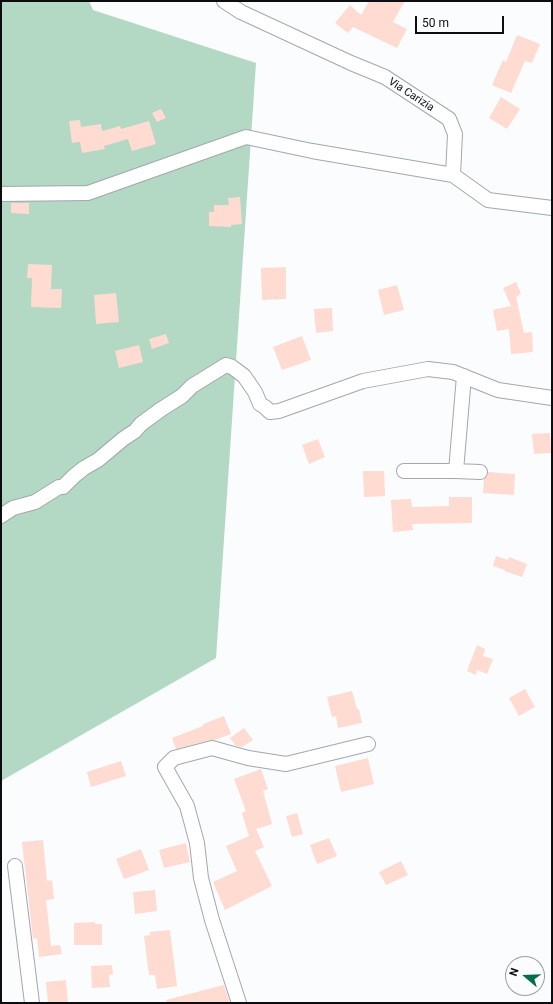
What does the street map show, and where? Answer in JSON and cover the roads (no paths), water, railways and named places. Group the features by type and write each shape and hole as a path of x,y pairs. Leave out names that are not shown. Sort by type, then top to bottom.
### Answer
{"street":[{"name":"Via Carizia","path":"224,1 241,12 351,63 385,77 449,119 455,134 453,175"},
{"path":"1,194 88,193 246,136 312,151 453,175 488,200 552,208"},
{"path":"1,516 13,508 35,502 43,496 54,492 60,487 63,487 84,468 98,460 135,431 141,424 182,396 192,386 226,365 232,367 244,376 255,392 260,404 270,412 279,411 298,405 363,381 428,369 453,372 498,390 552,398"},
{"path":"456,471 464,376"},
{"path":"404,471 480,472"},
{"path":"239,1003 210,913 201,878 197,843 187,806 165,767 174,758 212,748 248,758 286,764 368,744"},
{"path":"15,866 32,1003"}]}
